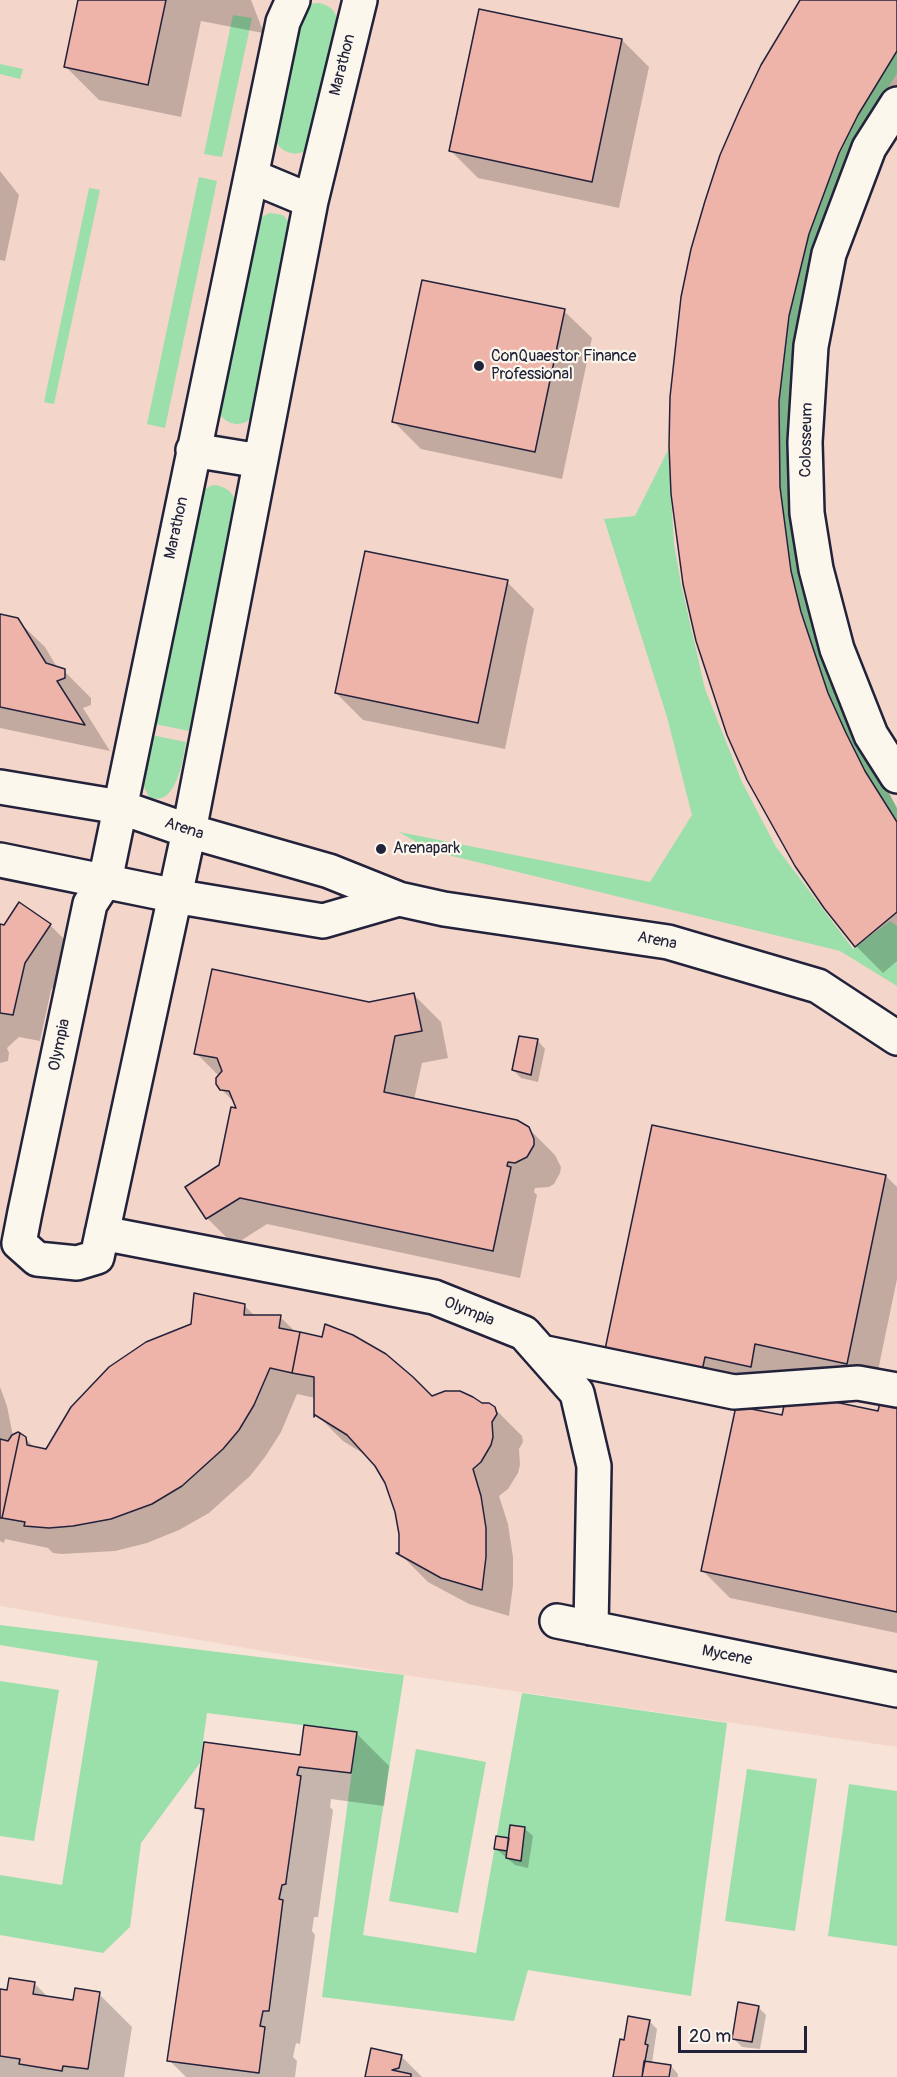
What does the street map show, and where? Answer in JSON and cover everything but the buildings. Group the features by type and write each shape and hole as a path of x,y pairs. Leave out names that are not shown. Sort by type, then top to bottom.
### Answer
{"street":[{"name":"Marathon","path":"105,881 283,22 293,0"},
{"name":"Marathon","path":"176,896 311,201 360,0"},
{"name":"Colosseum","path":"897,104 869,148 829,254 811,346 805,442 807,513 816,569 837,649 871,735 897,776"},
{"path":"251,176 311,201"},
{"path":"193,450 260,461"},
{"name":"Arena","path":"0,787 120,807 189,831 329,871 399,899 444,909 668,942 818,986 897,1038"},
{"name":"Arena","path":"0,860 176,896 323,921 399,899"},
{"name":"Olympia","path":"105,881 90,904 12,1210 19,1243 38,1259 77,1263 97,1257 176,896"},
{"name":"Olympia","path":"102,1233 434,1298 524,1333 576,1393 594,1466 591,1628"},
{"path":"541,1352 734,1392 858,1383 897,1390"},
{"name":"Mycene","path":"557,1621 897,1690"}],"shaded area":[{"name":"Arenapark","path":"0,0 897,0 897,1747 404,1675 0,1606"}],"green space":[{"path":"319,3 333,10 338,25 308,150 289,153 275,141 298,17 309,4"},
{"path":"233,15 252,18 222,157 204,154"},
{"path":"897,51 897,73 865,127 813,259 829,669 867,758 897,807 897,822 849,740 829,697 813,653 793,575 782,497 779,419 786,342 801,266 824,192 857,120"},
{"path":"0,64 23,69 20,79 0,74"},
{"path":"199,177 217,181 165,428 147,424"},
{"path":"89,188 100,190 54,404 44,402"},
{"path":"270,213 283,215 291,224 252,418 243,423 234,424 225,420 218,412 259,218"},
{"path":"668,450 674,544 681,584 705,689 742,782 776,847 853,949 890,921 897,926 897,986 840,951 432,851 399,832 650,882 692,815 667,717 604,519 635,516"},
{"path":"213,485 223,487 230,492 235,500 236,510 189,731 150,723 201,491"},
{"path":"146,734 186,742 180,770 172,789 166,796 158,799 149,797 140,779"},
{"path":"0,1625 404,1675 363,1935 476,1953 522,1693 727,1723 691,1996 528,1970 514,2021 322,1997 357,1732 207,1713 200,1763 141,1843 130,1927 103,1953 0,1935 0,1875 62,1885 98,1661 0,1645"},
{"path":"0,1681 59,1690 34,1841 0,1836"},
{"path":"416,1749 486,1762 458,1913 389,1901"},
{"path":"747,1769 817,1779 795,1931 725,1921"},
{"path":"849,1784 897,1791 897,1946 828,1936"}],"place":[{"name":"ConQuaestor Finance Professional","path":"479,366"},
{"name":"Arenapark","path":"381,849"}]}
